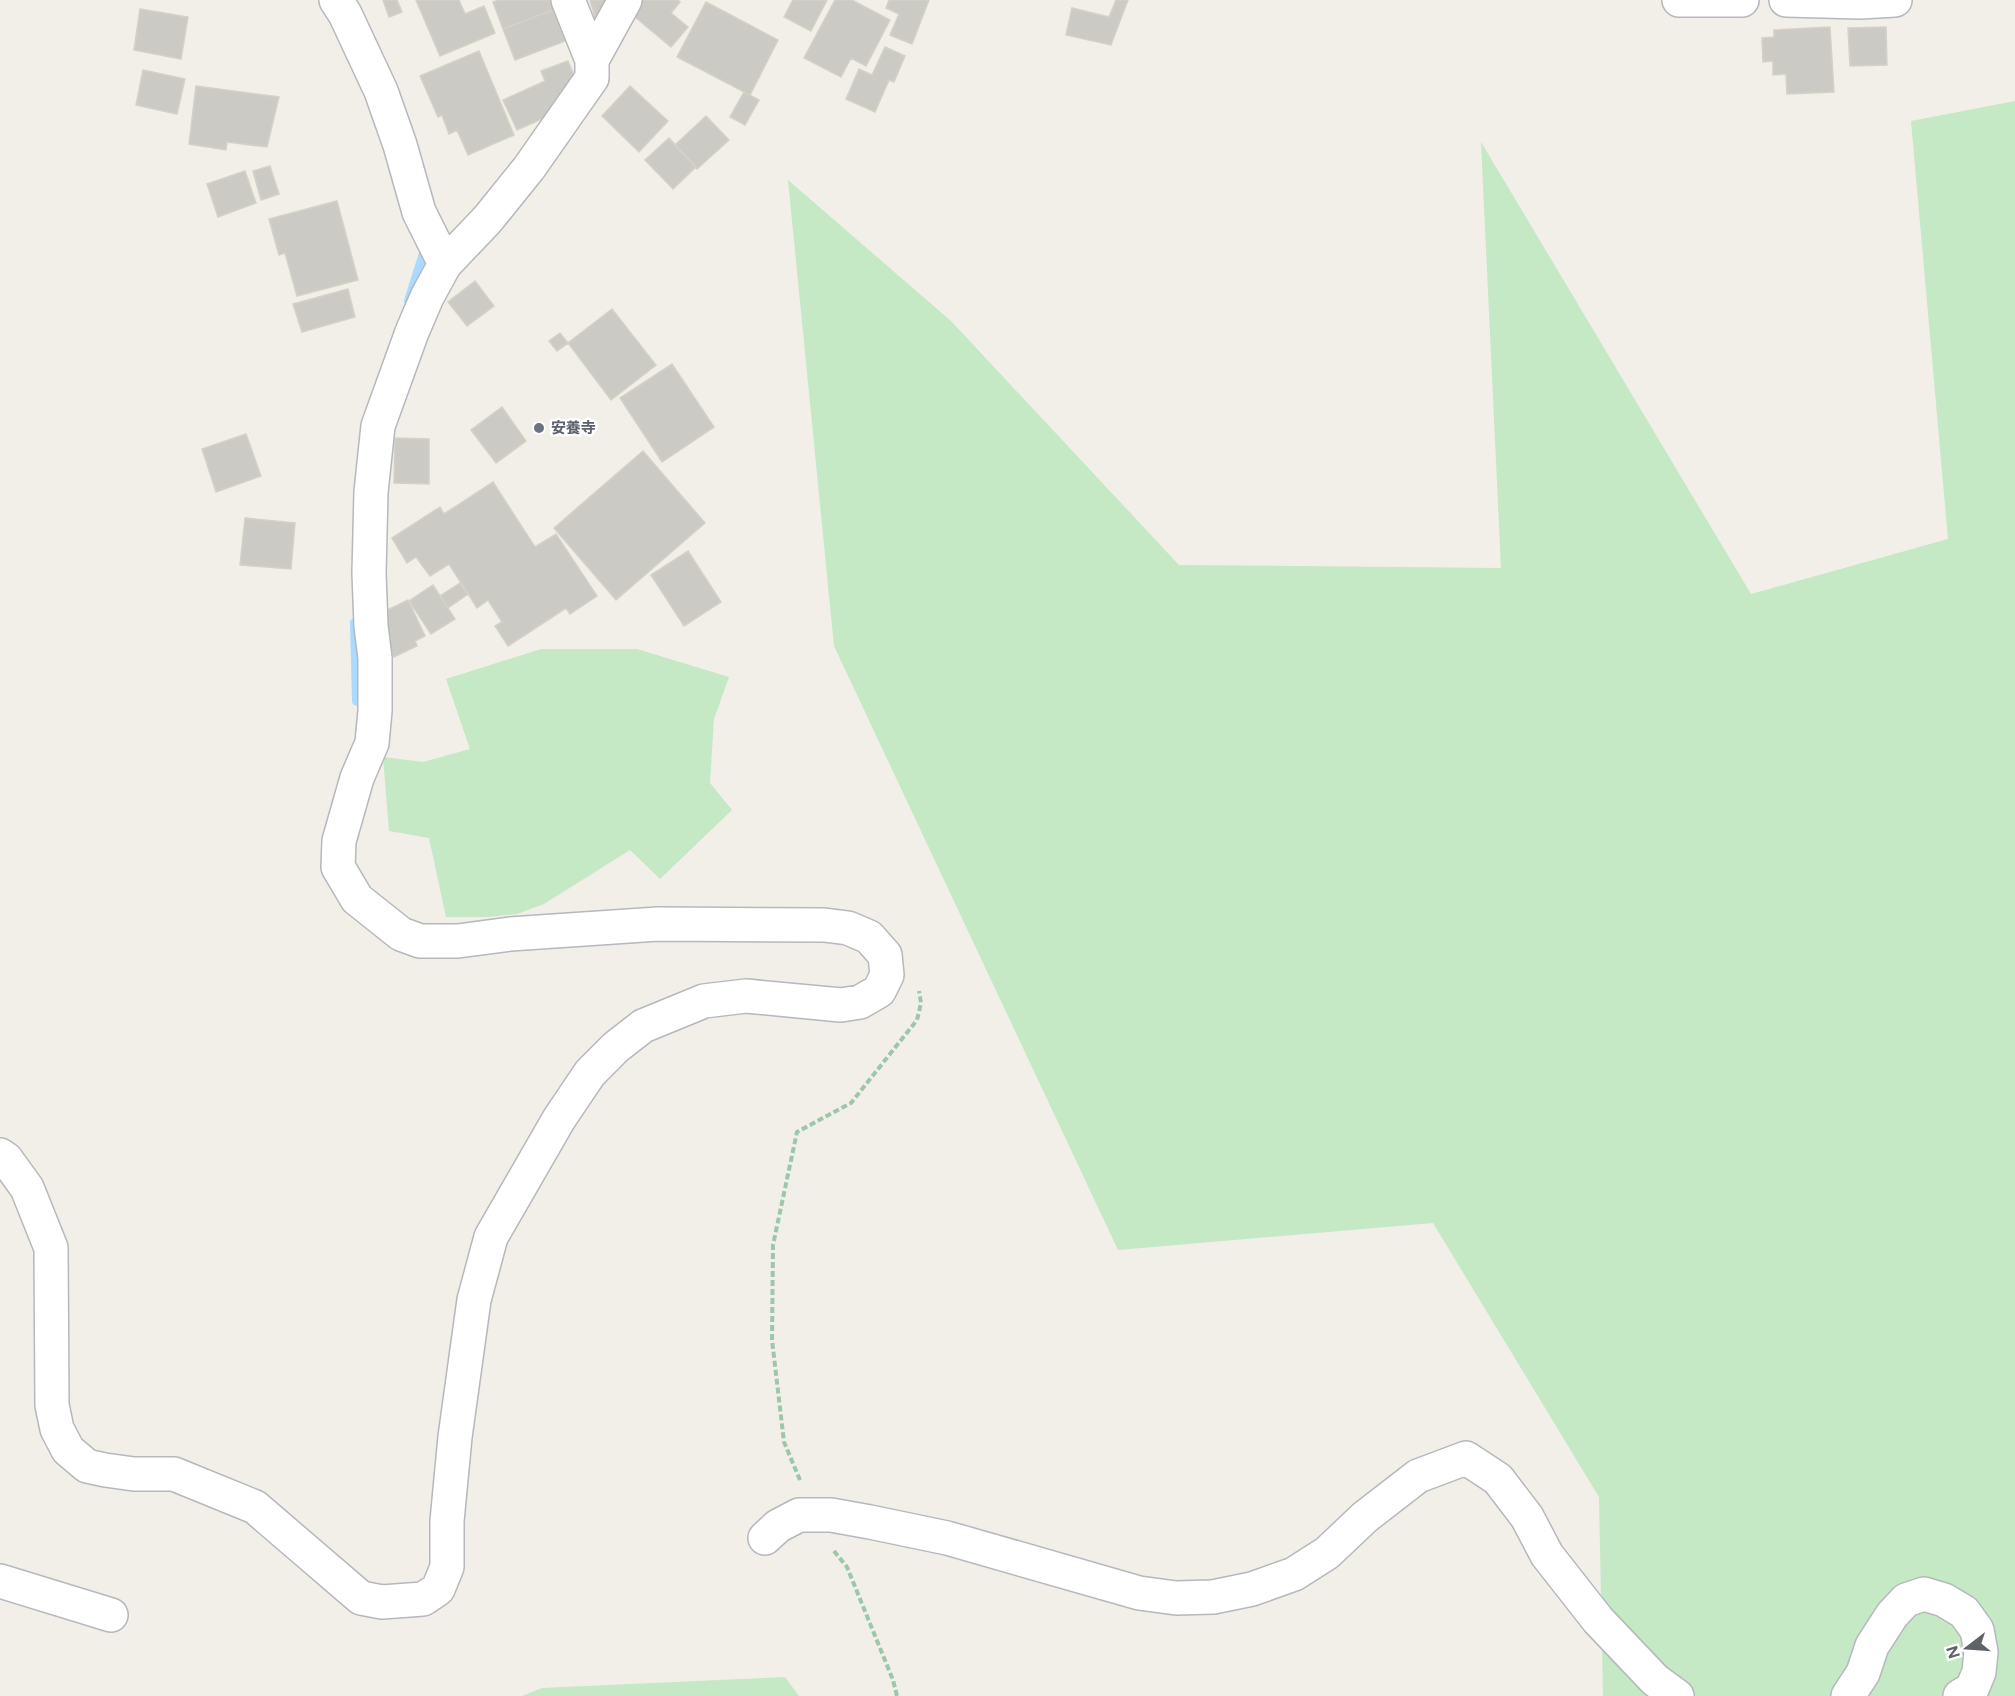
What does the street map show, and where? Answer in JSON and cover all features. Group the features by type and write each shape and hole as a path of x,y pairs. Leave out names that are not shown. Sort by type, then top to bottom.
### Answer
{"street":[{"path":"336,0 345,14 381,91 400,145 419,212 442,258"},
{"path":"0,1155 6,1159 27,1188 51,1248 52,1405 57,1429 68,1450 87,1466 134,1474 174,1474 255,1507 361,1598 382,1602 423,1599 438,1589 447,1568 447,1521 455,1437 474,1300 491,1237 559,1119 590,1073 616,1047 643,1026 704,1001 746,996 841,1005 860,1002 879,991 887,975 885,955 868,937 848,928 824,925 658,924 510,934 458,941 420,941 401,934 357,899 339,867 339,841 357,778 372,743 375,711 375,658 369,573 371,492 378,426 442,258 487,220 529,168 592,78 592,60 568,0"},
{"path":"592,60 625,0"},
{"path":"1679,0 1742,0"},
{"path":"1786,0 1860,2 1895,0"},
{"path":"765,1538 778,1526 799,1515 831,1515 946,1538 1139,1593 1176,1598 1213,1598 1252,1589 1293,1574 1327,1553 1365,1517 1418,1476 1466,1458 1498,1479 1527,1517 1547,1555 1598,1620 1655,1680 1677,1696"},
{"path":"0,1581 111,1616"},
{"path":"1848,1696 1863,1673 1872,1646 1892,1615 1906,1600 1924,1594 1944,1599 1964,1612 1977,1630 1981,1652 1979,1672 1972,1689 1960,1696"}],"path":[{"path":"801,1484 784,1442 772,1340 773,1245 797,1132 851,1103 917,1020 921,1003 918,982"},
{"path":"829,1544 847,1567 893,1680 897,1696"}],"green space":[{"path":"2015,101 2015,1696 1603,1696 1599,1497 1433,1223 1118,1250 834,646 788,180 951,321 1179,565 1501,568 1481,142 1751,594 1948,539 1911,121"},
{"path":"541,649 637,649 729,677 714,719 710,783 732,810 660,879 630,850 544,904 517,914 446,917 429,838 389,831 383,757 423,762 470,749 446,679"},
{"path":"785,1677 799,1696 522,1696 542,1688"}],"building":[{"path":"383,0 397,0 402,12 389,17"},
{"path":"416,0 459,0 465,14 484,6 495,33 440,56"},
{"path":"550,0 553,10 503,29 493,2"},
{"path":"590,0 613,0 614,4 595,17"},
{"path":"641,0 678,0 680,2 671,13 688,27 671,47 630,13"},
{"path":"793,0 827,0 811,31 784,17"},
{"path":"835,0 852,0 890,20 866,66 851,58 841,77 804,58"},
{"path":"889,0 929,0 912,44 890,35 899,14 886,8"},
{"path":"1116,0 1128,0 1111,45 1066,35 1072,8 1109,17"},
{"path":"706,2 778,40 750,95 677,57"},
{"path":"140,9 188,17 181,59 134,50"},
{"path":"553,10 565,41 515,60 503,29"},
{"path":"1830,27 1834,92 1787,94 1786,74 1773,75 1773,61 1763,62 1762,38 1774,37 1774,30"},
{"path":"1886,27 1887,65 1850,66 1848,28"},
{"path":"885,47 905,56 894,82 889,80 875,112 846,99 859,69 872,75"},
{"path":"479,51 514,135 468,155 457,130 449,134 442,115 438,117 420,76"},
{"path":"568,61 577,82 553,114 517,130 503,100 545,81 541,71"},
{"path":"143,70 185,79 177,114 136,105"},
{"path":"196,86 279,97 267,147 227,142 226,150 189,144"},
{"path":"630,86 668,121 639,152 602,116"},
{"path":"744,92 759,100 745,125 730,117"},
{"path":"706,116 729,140 697,169 675,145"},
{"path":"669,138 696,167 673,189 645,160"},
{"path":"270,166 279,194 261,200 253,171"},
{"path":"245,171 256,203 218,217 207,184"},
{"path":"337,201 358,280 297,296 285,253 279,255 269,219"},
{"path":"475,281 494,306 467,326 448,302"},
{"path":"348,289 355,317 302,332 293,304"},
{"path":"612,309 656,365 611,400 568,343"},
{"path":"560,333 568,343 557,351 549,341"},
{"path":"672,364 714,427 662,462 620,398"},
{"path":"502,407 526,441 496,463 471,430"},
{"path":"246,434 261,476 216,492 202,449"},
{"path":"395,438 429,439 429,484 394,483"},
{"path":"643,451 705,523 616,600 554,528"},
{"path":"493,482 535,547 556,534 597,596 570,614 566,608 508,646 495,626 502,622 488,600 477,608 449,564 430,576 416,557 407,563 392,538 440,507 444,514"},
{"path":"245,518 295,523 291,569 240,565"},
{"path":"688,551 721,602 684,626 651,575"},
{"path":"460,583 468,594 448,608 440,596"},
{"path":"433,585 455,619 431,634 409,601"},
{"path":"408,600 425,636 415,641 417,646 394,657 386,641 391,639 379,614"}],"waterway":[{"path":"409,301 427,244"},
{"path":"355,623 357,701"}],"place":[{"name":"安養寺","path":"539,428"}]}
